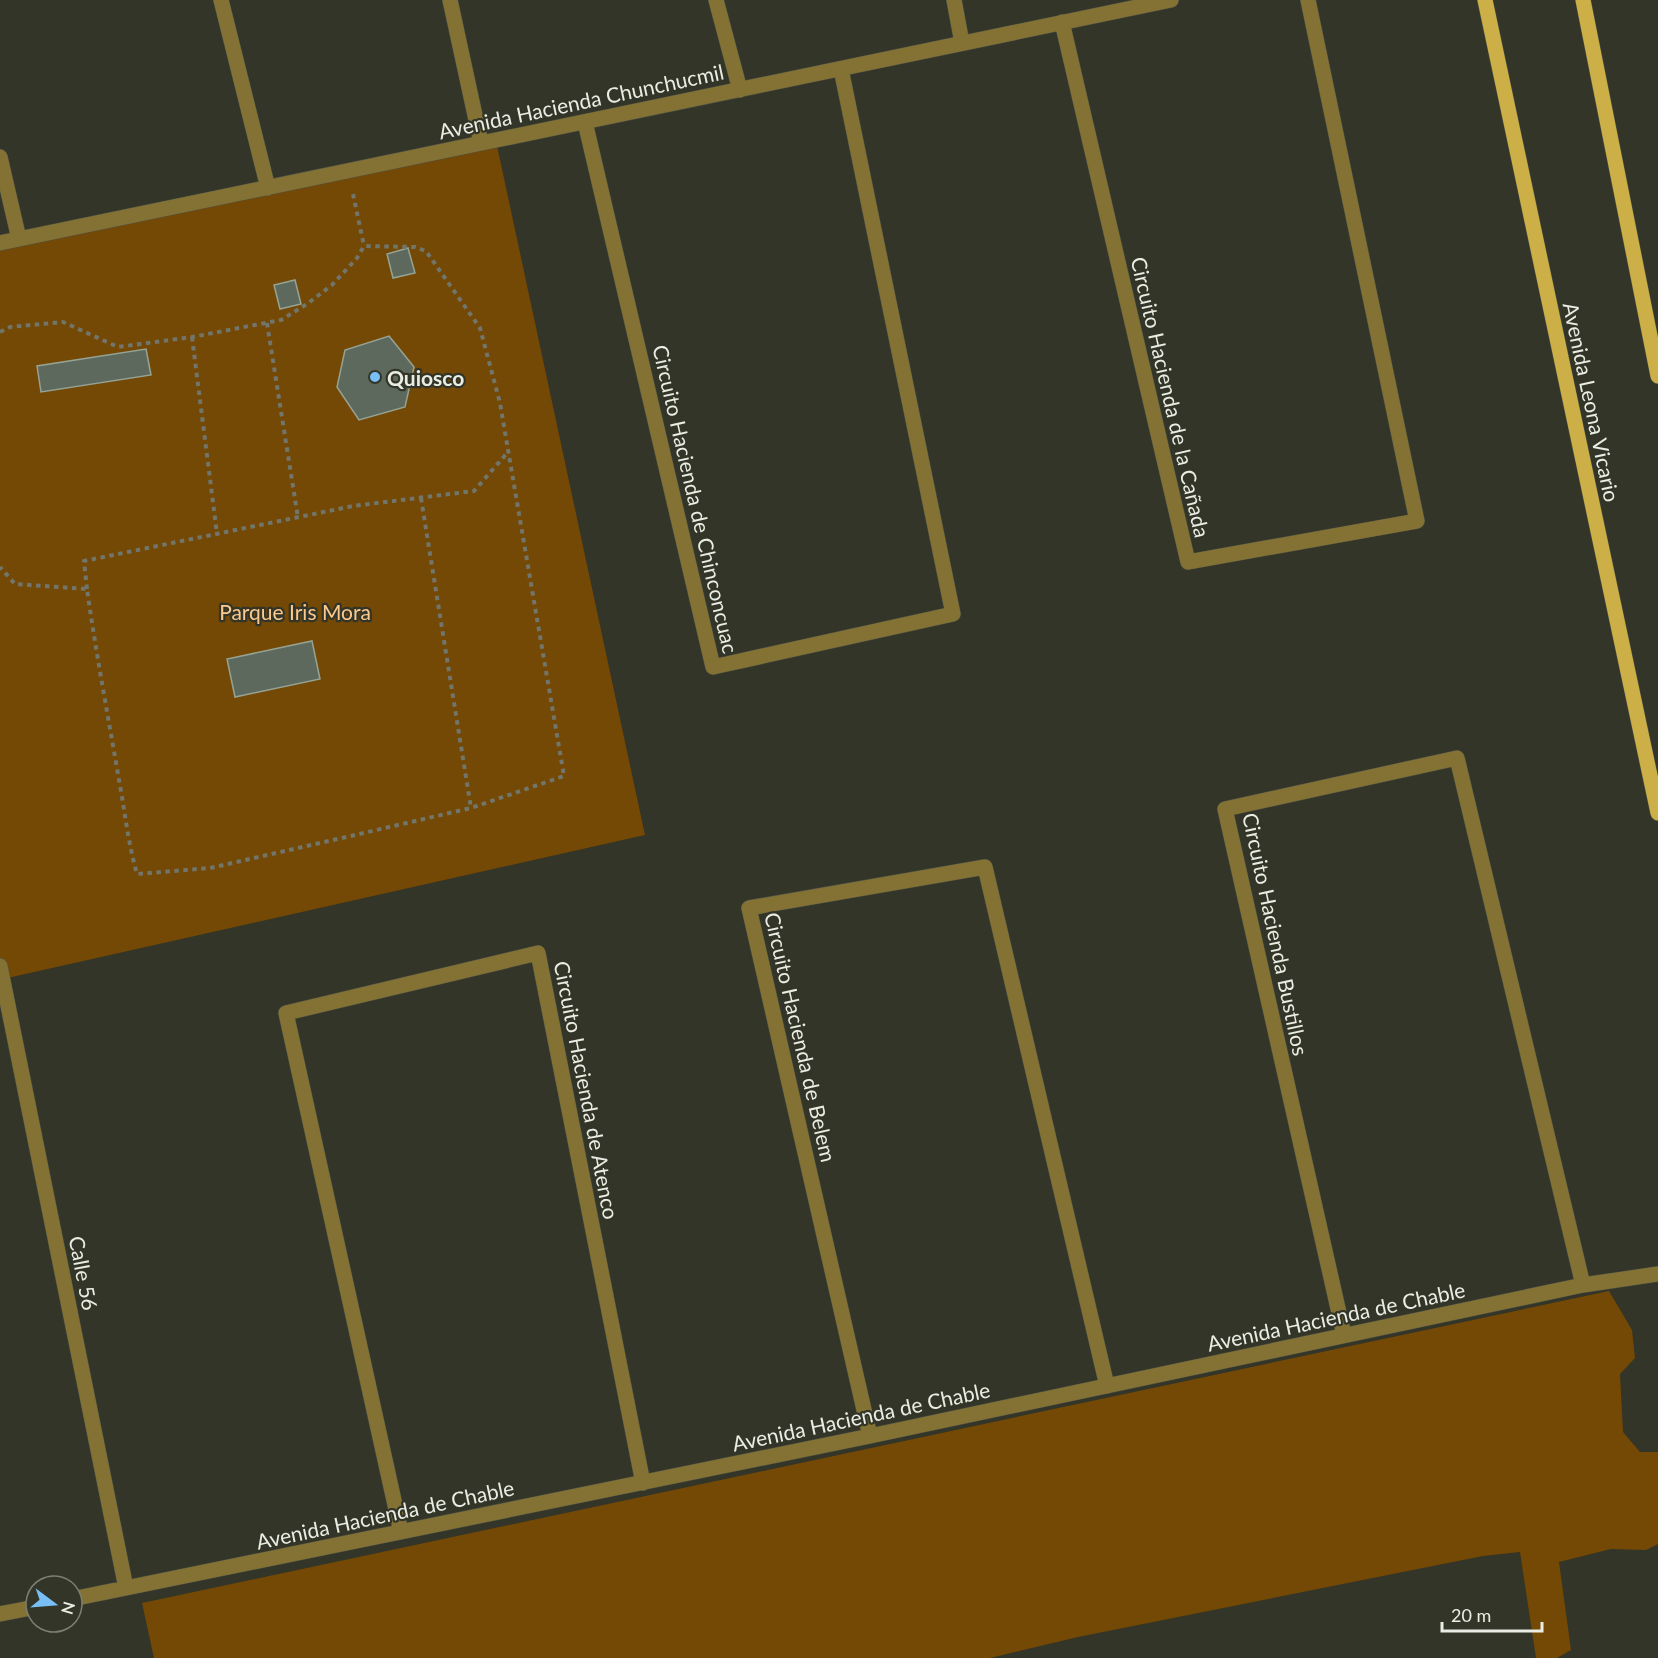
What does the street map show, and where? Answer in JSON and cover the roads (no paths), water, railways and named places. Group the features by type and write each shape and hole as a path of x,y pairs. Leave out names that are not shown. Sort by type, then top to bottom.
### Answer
{"main road":[{"name":"Avenida Leona Vicario","path":"1485,0 1658,813"},
{"path":"1583,0 1658,376"}],"street":[{"path":"221,0 268,188"},
{"path":"450,0 481,143"},
{"path":"716,0 740,90"},
{"path":"954,0 962,43"},
{"name":"Avenida Hacienda Chunchucmil","path":"0,243 1171,0"},
{"name":"Circuito Hacienda de la Cañada","path":"1062,22 1188,562 1417,521 1308,0"},
{"name":"Circuito Hacienda de Chinconcuac","path":"585,122 714,667 953,614 841,69"},
{"path":"0,157 19,239"},
{"name":"Circuito Hacienda Bustillos","path":"1344,1335 1225,809 1457,758 1583,1285"},
{"name":"Circuito Hacienda de Belem","path":"870,1436 749,908 985,867 1107,1386"},
{"name":"Circuito Hacienda de Atenco","path":"401,1532 286,1013 538,953 643,1483"},
{"name":"Calle 56","path":"0,966 126,1588"},
{"name":"Avenida Hacienda de Chable","path":"84,1597 870,1436 1583,1285 1658,1274"},
{"path":"0,1614 24,1609"}],"place":[{"name":"Quiosco","path":"375,377"}],"park label":[{"name":"Parque Iris Mora","path":"295,611"}]}
